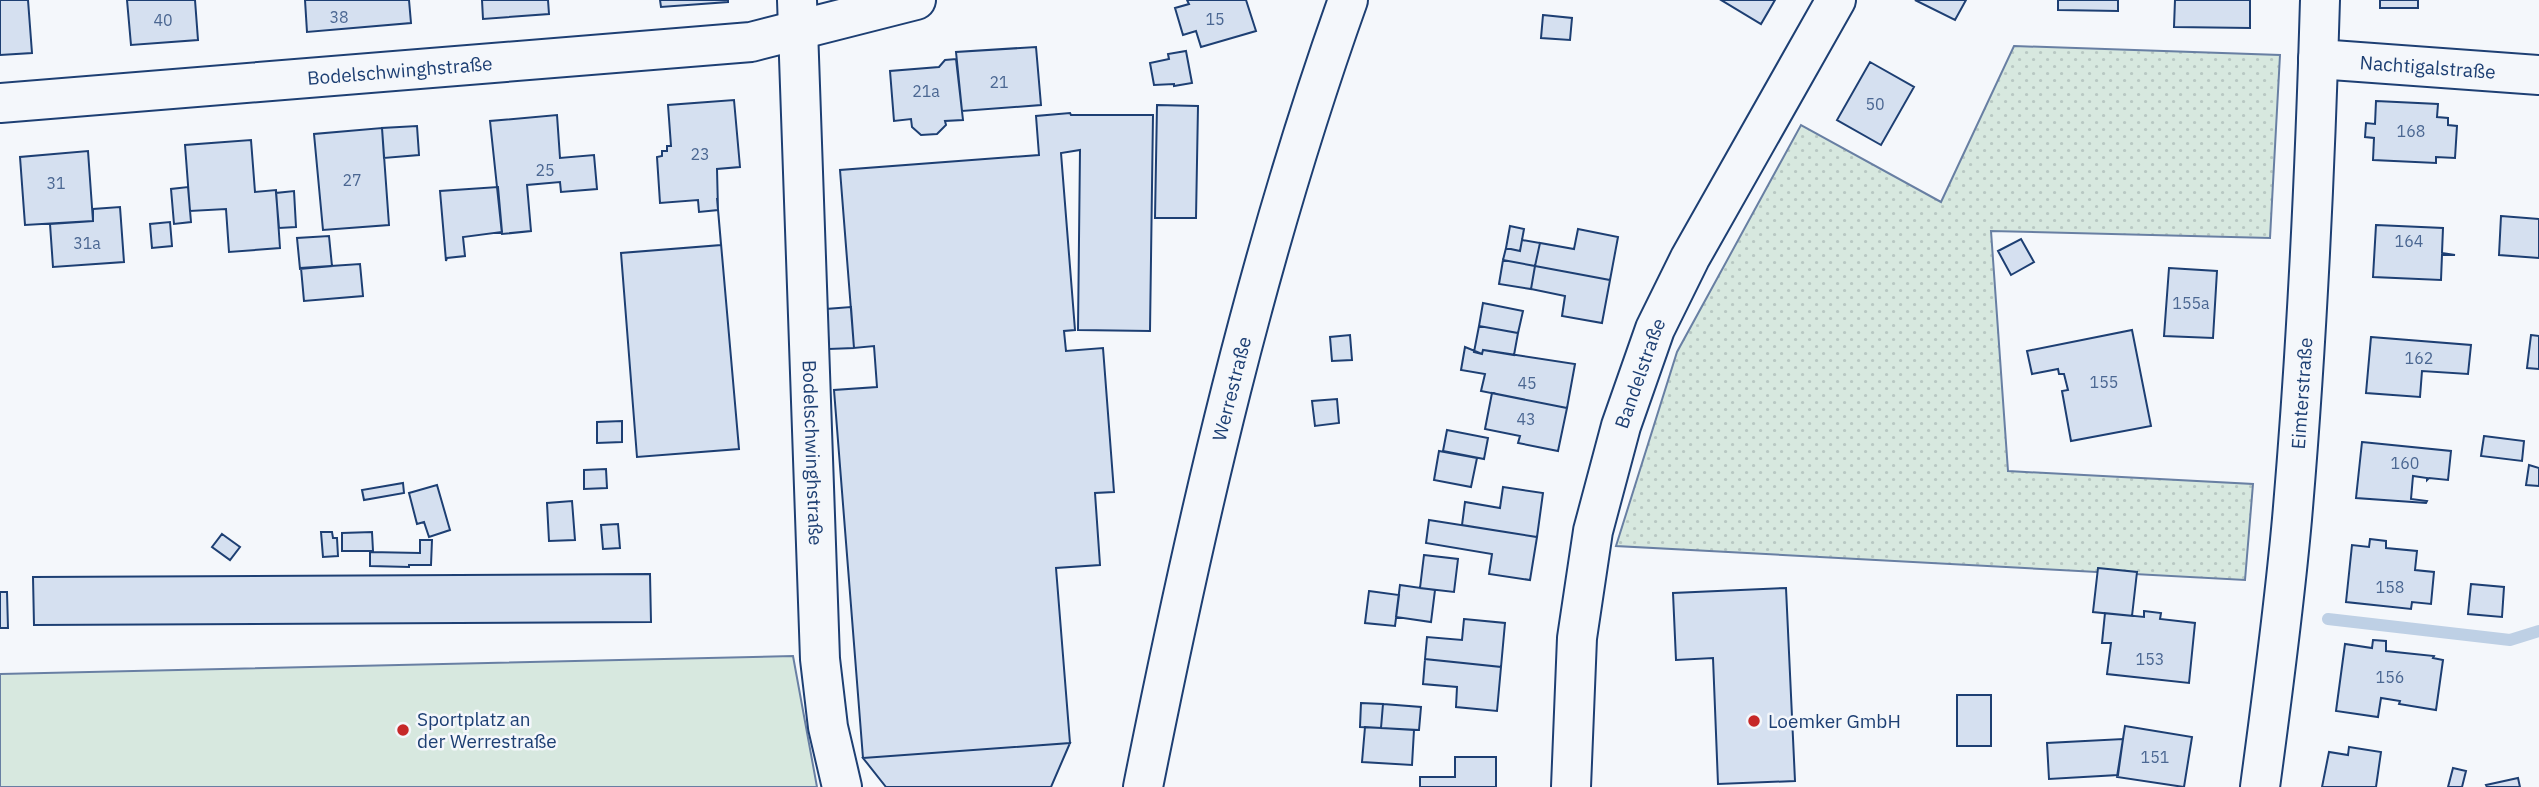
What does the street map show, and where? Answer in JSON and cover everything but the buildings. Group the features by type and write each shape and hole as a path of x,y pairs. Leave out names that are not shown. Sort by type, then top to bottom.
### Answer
{"street":[{"name":"Bodelschwinghstraße","path":"0,103 751,42 798,16 916,0"},
{"name":"Werrestraße","path":"1143,787 1180,601 1263,272 1317,87 1349,0"},
{"name":"Bandelstraße","path":"1571,787 1577,638 1592,531 1621,426 1655,329 1690,258 1836,0"},
{"name":"Eimterstraße","path":"2260,787 2292,518 2310,260 2320,0"},
{"name":"Bodelschwinghstraße","path":"798,16 820,659 828,727 842,787"},
{"name":"Nachtigalstraße","path":"2318,59 2539,75"}],"shaded area":[{"path":"2014,46 2280,55 2270,238 1991,231 2008,471 2253,484 2245,580 1616,546 1677,352 1801,125 1941,202"},
{"name":"Sportplatz an der Werrestraße","path":"793,656 817,787 0,787 0,674"}],"waterway":[{"path":"2328,619 2510,640 2539,631"}],"place":[{"name":"Loemker GmbH","path":"1754,721"},
{"name":"Sportplatz an der Werrestraße","path":"403,730"}]}
